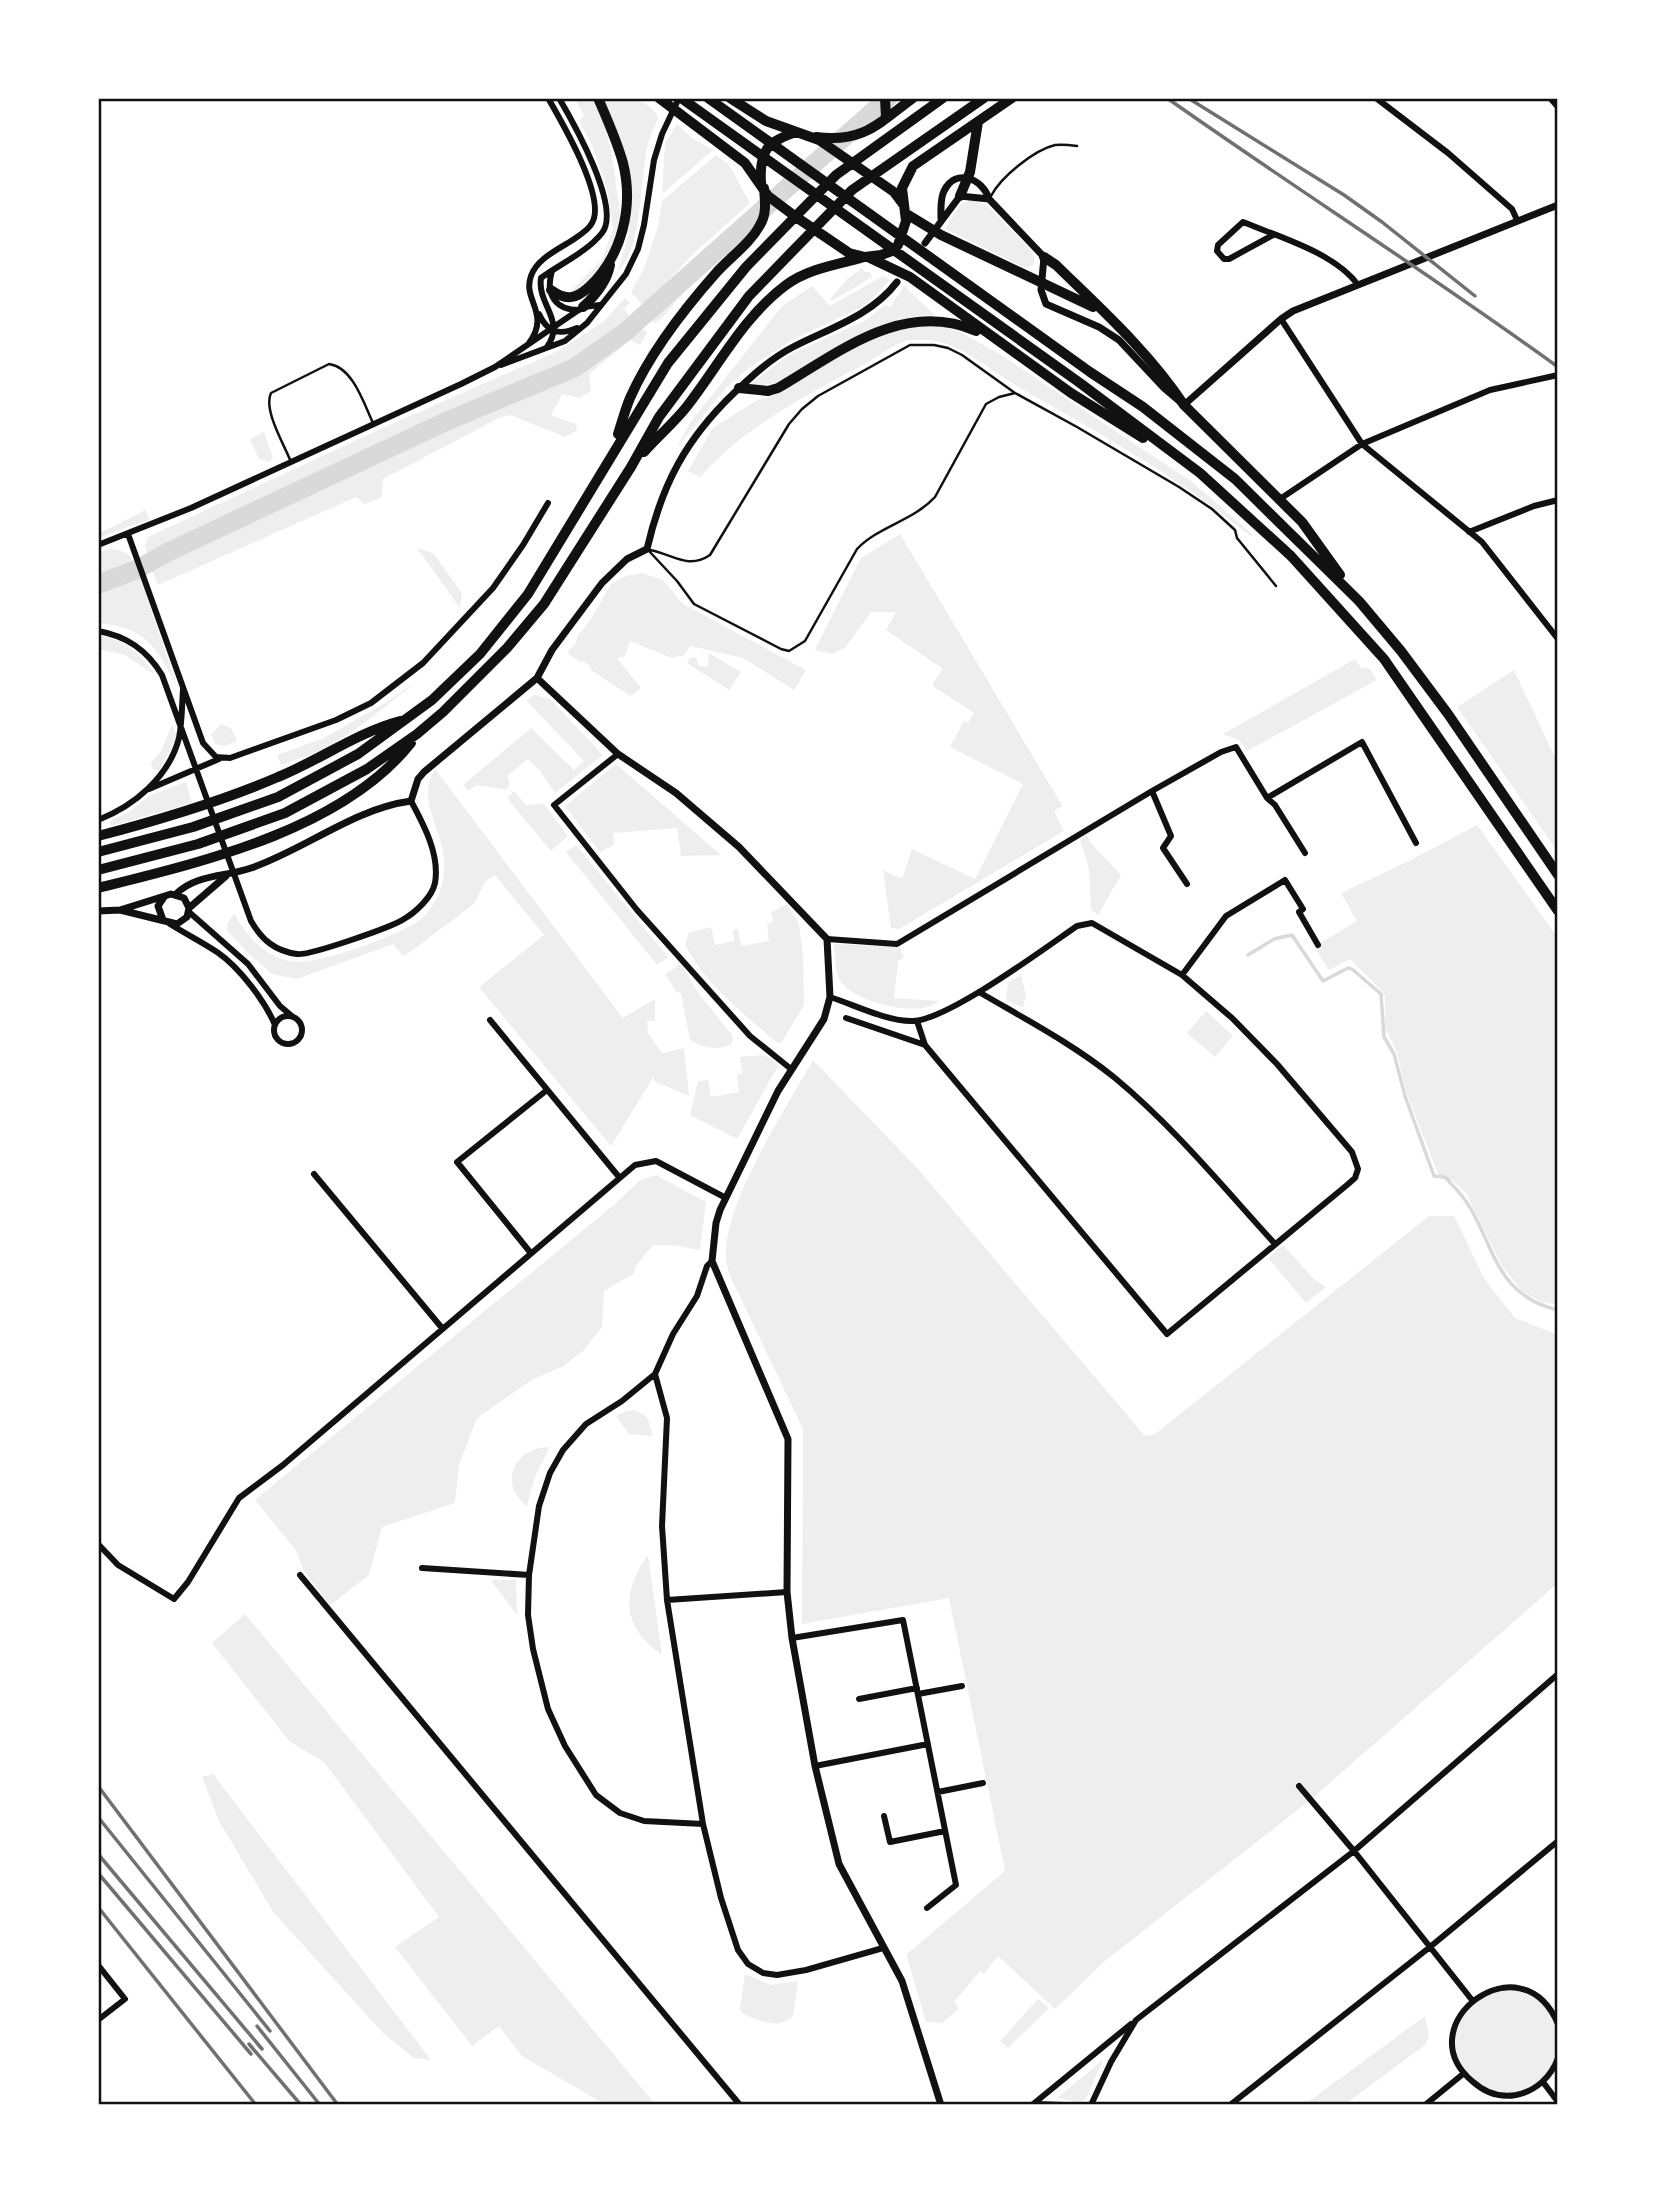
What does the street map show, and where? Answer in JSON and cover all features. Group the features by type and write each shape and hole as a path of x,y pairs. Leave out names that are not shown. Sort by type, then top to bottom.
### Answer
{"highway":[{"path":"581,309 594,297 608,276 624,228 624,165 598,98"},
{"path":"659,98 745,163 768,196 796,217 849,253 867,257 910,277 1071,393 1200,473"},
{"path":"680,98 921,268 1200,473 1291,556 1384,659 1558,911"},
{"path":"708,98 1195,445 1235,478 1359,601"},
{"path":"730,98 766,121 797,132 833,139 863,134 913,98"},
{"path":"885,98 886,118"},
{"path":"98,852 223,818 306,783 358,754 408,719 457,678 513,613 544,569 668,363 746,267 836,175 943,98"},
{"path":"98,870 228,835 313,800 367,769 418,734 468,689 527,625 560,581 660,416 750,296 852,190 984,98"},
{"path":"631,467 688,405 750,321 774,296 802,275 892,251 898,245 905,221 902,188 913,166 1012,98"},
{"path":"960,196 968,178 978,122"},
{"path":"612,454 630,398 646,368 716,273 752,237 761,224 765,210 761,163 765,151 780,137 797,132"},
{"path":"812,136 894,192 904,209 924,227 1103,313"},
{"path":"1044,257 1056,265 1121,329 1169,383 1184,405 1302,522 1359,601 1448,714 1558,874"},
{"path":"551,290 562,297 575,297 595,281 611,261"},
{"path":"739,388 768,391 778,388 846,348 901,324 943,320 992,338"},
{"path":"98,835 146,823 240,793 311,762 380,727 408,719"},
{"path":"98,888 215,856 295,826 367,787 399,758 418,734"}],"street":[{"path":"548,98 581,160 591,191 594,213 589,227 541,261 532,272 529,286 544,324 553,330 565,332 587,323"},
{"path":"545,349 553,330 541,278 600,235 606,221 603,195 585,144 559,98"},
{"path":"98,545 191,508 495,367 565,341 587,323 618,286 633,261 644,225 654,160 662,134 680,98"},
{"path":"1376,98 1457,161 1512,209 1517,220"},
{"path":"1550,98 1558,107"},
{"path":"941,218 945,190 955,179 968,178 985,188 989,199 1044,257 1042,298 1046,304 1099,327 1119,340 1164,388 1184,405 1293,311 1558,205"},
{"path":"925,243 960,196 989,199"},
{"path":"1273,235 1229,259 1224,259 1217,251 1218,245 1243,222 1312,250 1350,274 1358,285"},
{"path":"552,270 549,284 558,306 581,309 600,305"},
{"path":"98,631 137,645 158,668 166,684 228,864 251,921 265,942 277,949 300,955 316,952 404,920 435,886 436,873 431,844 411,801 418,779 537,678 552,650 602,583 627,559 647,549 653,517 661,497 689,444 708,418 771,359 863,313 884,297 897,282"},
{"path":"526,346 537,326 537,309"},
{"path":"495,367 581,309"},
{"path":"1281,319 1362,444 1482,542 1558,639"},
{"path":"1280,499 1362,444 1490,390 1558,375"},
{"path":"1469,532 1534,506 1558,500"},
{"path":"98,820 124,807 147,790 221,758 241,756 336,720 371,703 423,663 493,588 548,503"},
{"path":"128,534 203,743 211,754 221,758"},
{"path":"537,678 618,754 676,793 739,847 827,939 830,997 824,1019 778,1091 726,1198 716,1223 712,1261 788,1439 787,1592 792,1638 815,1766 839,1864 902,1981 941,2105"},
{"path":"147,790 166,766 179,737 183,687"},
{"path":"1267,798 1362,742 1416,843"},
{"path":"827,939 897,944 1152,792 1222,752 1236,747 1305,853"},
{"path":"618,754 554,804 636,910 750,1036 791,1069"},
{"path":"1152,792 1171,836 1163,848 1187,884"},
{"path":"176,894 183,886 197,881 256,867 387,805 411,801"},
{"path":"120,910 177,924 184,921 189,910 226,876"},
{"path":"1182,975 1226,916 1286,880 1303,909 1298,912 1318,945"},
{"path":"98,911 120,910 176,894 184,898 189,910 248,964 280,1006 293,1017 301,1026 299,1038 295,1042 291,1044 280,1041 274,1031 275,1025 280,1018 293,1017"},
{"path":"165,896 158,906 159,916 219,953 235,968 275,1025"},
{"path":"830,997 890,1017 917,1021 931,1017 979,992 1077,926 1087,922 1097,925 1182,975 1232,1018 1277,1064 1356,1159 1358,1168 1355,1178 1167,1334 925,1045 917,1021"},
{"path":"979,992 1072,1046 1113,1076 1156,1114 1275,1244"},
{"path":"846,1017 925,1045"},
{"path":"489,1020 616,1179"},
{"path":"530,1252 457,1162 547,1090"},
{"path":"98,1545 118,1564 174,1599 188,1582 239,1498 635,1165 656,1161 726,1198"},
{"path":"314,1174 442,1328"},
{"path":"703,1824 644,1821 620,1813 596,1795 565,1746 548,1709 530,1626 529,1575 539,1506 550,1473 564,1450 586,1424 622,1401 655,1374 673,1334 697,1296 707,1266 712,1261"},
{"path":"655,1374 667,1418 662,1526 667,1600 703,1824 721,1898 738,1950 748,1964 763,1973 777,1975 806,1970 883,1948"},
{"path":"422,1568 529,1575"},
{"path":"300,1575 740,2105"},
{"path":"667,1600 787,1592"},
{"path":"792,1638 903,1620 956,1885 927,1908"},
{"path":"1033,2105 1136,2020 1353,1851 1558,1674"},
{"path":"859,1699 962,1686"},
{"path":"815,1766 928,1744"},
{"path":"938,1792 983,1783"},
{"path":"1299,1786 1472,2000"},
{"path":"884,1816 890,1842 945,1831"},
{"path":"1230,2105 1430,1947 1558,1841"},
{"path":"98,1965 125,1999 98,2020"},
{"path":"1558,2024 1556,2011 1542,2000 1530,1992 1508,1987 1488,1991 1472,2000 1457,2020 1453,2037 1455,2057 1464,2074 1482,2090 1500,2095 1516,2095 1534,2089 1554,2068 1558,2058"},
{"path":"1091,2105 1111,2062 1136,2020"},
{"path":"1425,2105 1464,2074"},
{"path":"1543,2082 1558,2102"},
{"path":"1033,2105 1063,2105"}],"lane":[{"path":"989,199 1015,168 1037,153 1056,145 1077,146"},
{"path":"647,549 685,561 700,562 710,555 789,424 802,409 818,396 910,345 934,345 962,355 1014,393 1077,427 1212,509 1235,530 1237,538 1276,586"},
{"path":"291,462 269,411 268,400 271,393 329,364 343,369 359,393 373,423"},
{"path":"647,549 694,604 772,646 789,651 797,648 805,641 856,549 868,538 926,507 986,404 1014,393"}],"shaded area":[{"path":"575,98 593,98 603,122 612,155 620,217 607,254 590,277 575,292 573,289 602,260 613,229 608,193 593,147 579,121 584,115"},
{"path":"602,98 641,102 654,111 658,118 647,149 632,248 618,271 629,233 629,166"},
{"path":"677,124 692,138 713,150 662,194 665,144"},
{"path":"716,155 729,165 750,203 694,253 644,307 631,292 644,269 658,227 662,201"},
{"path":"971,200 987,205 1032,251 1034,264 1026,268 945,229 960,205"},
{"path":"862,268 864,272 870,272 872,277 832,301 830,299 847,279"},
{"path":"883,276 890,280 858,309 792,340 749,368 726,388 676,449 690,423 782,306 812,286 830,306"},
{"path":"691,284 661,319 654,323 649,313"},
{"path":"904,286 935,315 917,316 886,324 857,337 783,380 749,385 789,355 866,320 885,305 890,307"},
{"path":"625,298 630,303 624,309 633,320 572,364 421,427 209,531 147,556 145,545 148,537 378,430 558,351 603,322"},
{"path":"637,324 647,333 640,345 630,340 589,374 591,391 579,398 562,394 551,415 576,424 577,430 565,437 510,415 501,417 383,479 382,497 365,504 356,497 158,585 152,570 178,555 450,425 575,371"},
{"path":"915,324 937,324 964,334 998,353 1192,482 1253,535 1250,536 1168,476 1013,384 968,354 945,343 931,340 908,341 896,345 758,426 718,458 700,477 688,471 713,428 755,401 777,394 849,350"},
{"path":"264,432 273,457 269,462 259,459 250,439"},
{"path":"145,510 150,519 98,538 98,534"},
{"path":"900,534 1056,795 1062,806 1054,811 1064,831 899,929 891,928 883,870 902,879 912,849 975,879 1023,784 950,747 964,721 968,723 974,713 934,687 933,683 943,669 886,630 896,612 871,612 845,648 832,654 815,650 861,558"},
{"path":"417,548 433,553 462,593 460,608"},
{"path":"110,549 126,553 135,565 98,578 98,553"},
{"path":"642,573 663,580 683,604 806,670 794,690 743,658 691,646 684,655 672,658 630,641 625,656 617,658 641,688 630,696 591,670 583,661 580,662 567,653 576,643 577,637 611,584 626,576"},
{"path":"140,577 178,689 164,662 148,642 128,629 98,623 98,592"},
{"path":"98,635 124,644 144,660 155,675 125,655 98,649"},
{"path":"709,653 741,672 729,690 687,663 690,658 696,657 698,665 705,667 708,665"},
{"path":"1355,659 1361,668 1370,669 1377,680 1247,751 1239,740 1223,734"},
{"path":"1514,670 1558,764 1558,852 1457,707"},
{"path":"417,681 344,737 317,752 281,765 277,755 324,738 382,705"},
{"path":"534,695 550,699 603,755 555,793 528,759 507,776 510,783 507,790 477,785 468,791 463,785 531,728 574,770 584,761 526,700"},
{"path":"221,724 231,728 237,741 225,746 215,744 211,734"},
{"path":"172,725 177,737 159,771 153,769 151,763 161,751"},
{"path":"616,764 721,855 681,856 677,828 613,833 614,845 600,852 565,806"},
{"path":"435,769 623,1018 655,999 655,1021 647,1021 648,1033 662,1053 684,1048 689,1096 654,1081 654,1076 611,1146 479,987 544,935 495,875 485,882 474,904 406,955 403,956 393,944 297,979 272,974 227,930 234,913 250,937 263,949 280,958 301,962 356,949 420,920 435,901 443,875 443,851 428,800 430,779"},
{"path":"186,782 192,803 111,826 110,821 130,811 151,795"},
{"path":"514,791 526,805 544,804 568,836 551,851 507,798"},
{"path":"1477,825 1558,938 1558,1305 1542,1302 1523,1292 1502,1266 1466,1193 1454,1182 1438,1174 1407,1094 1396,1050 1385,1028 1383,992 1350,959 1329,970 1314,947 1357,921 1341,893"},
{"path":"1087,835 1090,842 1121,875 1098,915 1091,909 1089,869 1080,840"},
{"path":"576,845 668,957 657,965 566,852"},
{"path":"787,904 799,924 804,1005 781,1043 776,1042 725,997 702,971 685,944 689,933 711,927 715,945 734,941 733,930 738,929 741,946 769,941 767,924 773,922 771,912"},
{"path":"834,944 900,947 904,957 898,961 894,998 939,1001 930,1006 903,1008 873,1002 860,996 848,989 837,974"},
{"path":"681,964 699,994 733,1036 732,1044 711,1048 690,1040 681,993 676,992 665,974"},
{"path":"1021,975 1026,996 1023,1008 1006,1000 1008,982"},
{"path":"1206,1011 1233,1036 1215,1057 1187,1033"},
{"path":"763,1055 771,1058 778,1066 737,1139 690,1115 698,1081 708,1080 711,1097 739,1092 737,1075 742,1073 740,1057"},
{"path":"813,1060 918,1169 1145,1436 1155,1434 1429,1216 1454,1216 1485,1280 1515,1318 1558,1335 1558,1583 1309,1801 1106,1960 1055,2009 998,1956 984,1974 980,1971 954,2002 959,2009 942,2023 926,2022 907,1957 907,1954 1005,1871 949,1598 802,1624 803,1429 731,1278 726,1257 728,1235 745,1184"},
{"path":"656,1175 706,1202 700,1250 653,1245 637,1264 633,1274 604,1291 602,1327 584,1350 562,1367 533,1379 477,1418 459,1465 455,1503 382,1527 369,1575 330,1605 304,1571 295,1549 255,1500 615,1204 639,1181"},
{"path":"1283,1245 1314,1279 1326,1287 1306,1303 1268,1258"},
{"path":"635,1410 647,1417 653,1436 629,1434 616,1416"},
{"path":"550,1447 534,1479 527,1506 513,1487 514,1468 527,1453"},
{"path":"648,1555 662,1655 639,1633 629,1608 633,1582"},
{"path":"491,1580 516,1580 517,1614 516,1614"},
{"path":"245,1614 656,2105 606,2105 522,2056 499,2026 472,2046 395,1947 439,1917 324,1762 289,1741 212,1643"},
{"path":"213,1774 431,2060 414,2058 383,2033 274,1913 219,1821 202,1777"},
{"path":"745,1974 771,1985 798,1981 793,2016 781,2023 774,2023 742,2013 740,2008"},
{"path":"1508,1987 1542,2000 1558,2024 1558,2058 1543,2082 1516,2095 1482,2089 1455,2057 1453,2037 1457,2020 1472,2000"},
{"path":"1038,1999 1049,2008 1008,2048 1000,2041"},
{"path":"1425,2016 1429,2036 1425,2045 1344,2105 1304,2105"},
{"path":"1103,2060 1086,2099 1079,2102 1057,2098"}],"waterway":[{"path":"98,584 136,570 168,552 447,421 574,368 624,333 888,98"},
{"path":"1248,955 1274,939 1292,935 1323,981 1348,968 1381,994 1384,1037 1394,1054 1405,1096 1434,1176 1447,1178 1466,1201 1504,1274 1517,1289 1534,1302 1558,1310"}],"railway":[{"path":"1167,98 1558,367"},
{"path":"1188,98 1344,195 1475,296"},
{"path":"98,1786 338,2105"},
{"path":"98,1817 270,2031"},
{"path":"98,1854 262,2049"},
{"path":"98,1873 251,2054"},
{"path":"98,1907 256,2105"},
{"path":"257,2026 320,2105"},
{"path":"249,2044 301,2105"}]}
